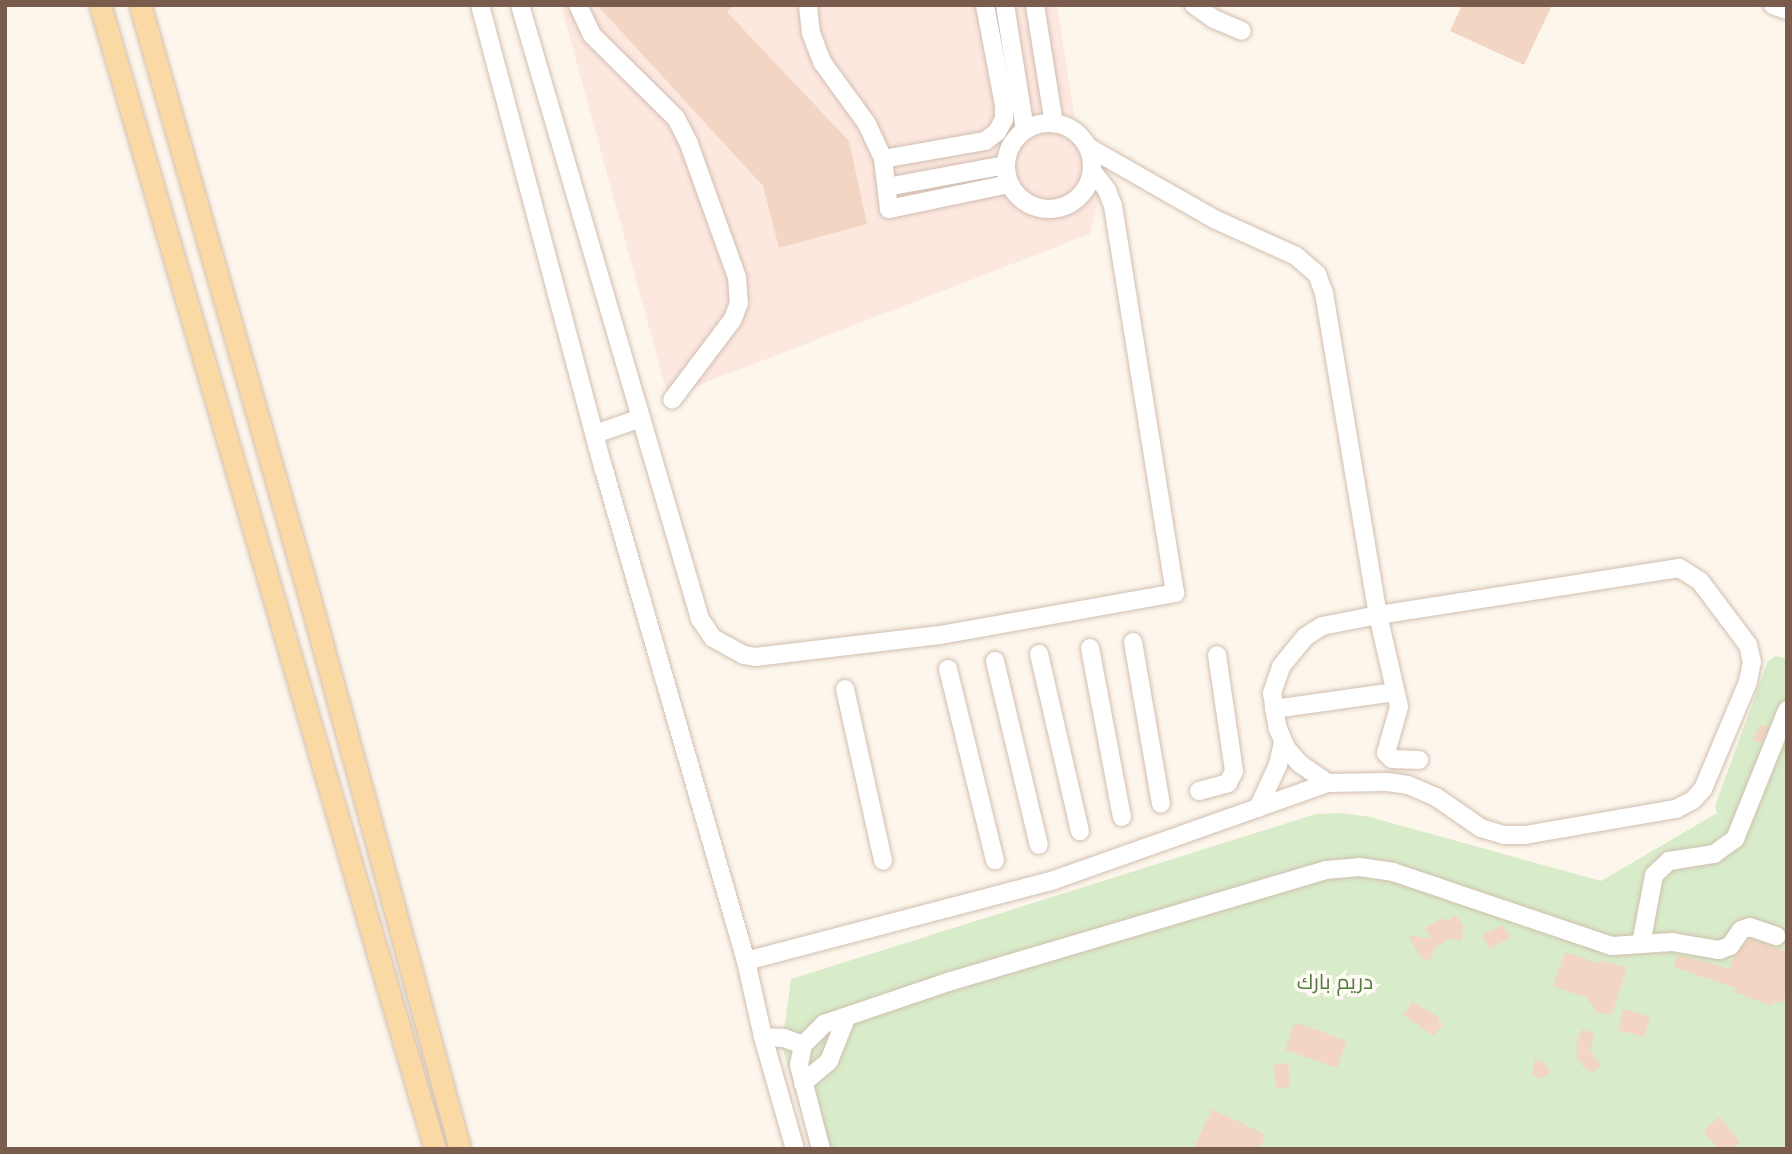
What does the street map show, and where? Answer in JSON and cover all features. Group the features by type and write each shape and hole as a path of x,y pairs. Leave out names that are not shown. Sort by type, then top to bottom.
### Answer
{"main road":[{"path":"100,5 435,1149"},
{"path":"140,5 308,593 460,1149"}],"street":[{"path":"480,5 595,434 746,961 763,1037 795,1149"},
{"path":"520,5 700,619 713,638 744,655 755,657 940,635 1175,593 1112,206 1107,190 1092,171"},
{"path":"578,5 592,35 676,118 689,144 737,277 739,303 733,319 672,400"},
{"path":"808,5 811,33 822,62 867,124 883,159 889,209 1009,184"},
{"path":"883,159 985,141 998,132 1005,112 985,5"},
{"path":"1005,5 1025,130"},
{"path":"1035,5 1054,124"},
{"path":"1194,5 1214,19 1242,31"},
{"path":"1773,5 1787,10"},
{"path":"1088,147 1092,171 1089,183 1073,202 1049,210 1025,203 1009,184 1006,165 1008,152 1025,130 1044,123 1068,127 1088,147 1213,219 1296,256 1317,274 1325,299 1378,615 1395,692 1397,719 1386,753 1392,759 1419,760"},
{"path":"887,187 1006,165"},
{"path":"595,434 641,418"},
{"path":"746,961 1054,880 1328,783 1387,782 1408,785 1436,797 1481,828 1504,835 1525,835 1676,809 1693,800 1703,789 1751,673 1750,652 1741,632 1700,581 1679,568 1322,626 1305,637 1276,678 1272,693 1283,743 1299,764 1328,783"},
{"path":"1133,642 1161,804"},
{"path":"1090,648 1122,817"},
{"path":"1040,654 1080,831"},
{"path":"1199,791 1228,782 1234,771 1217,654"},
{"path":"995,661 1039,845"},
{"path":"948,669 995,860"},
{"path":"845,689 883,861"},
{"path":"1274,709 1395,692"},
{"path":"1641,944 1654,875 1669,861 1714,854 1735,839 1787,710"},
{"path":"1258,808 1278,765 1283,743"},
{"path":"821,1149 799,1065 803,1045 815,1030 847,1016 948,982 1310,873 1342,867 1393,872 1602,944 1683,943 1719,950 1730,946 1741,930 1750,927 1776,936"},
{"path":"803,1083 829,1061 847,1016"},
{"path":"763,1037 784,1038 803,1045"}],"shaded area":[{"path":"561,5 1057,5 1075,119 1109,156 1090,234 668,397"}],"green space":[{"name":"دريم بارك","path":"1776,656 1787,659 1787,1149 812,1149 782,1046 791,979 1316,814 1343,813 1370,817 1601,881 1717,813 1715,806 1768,661"}],"building":[{"path":"597,5 734,5 727,12 849,141 867,224 779,248 763,186"},
{"path":"1462,5 1552,5 1524,65 1450,31"},
{"path":"1760,724 1768,727 1761,743 1753,740"},
{"path":"1455,915 1463,925 1462,941 1449,939 1436,947 1429,962 1418,954 1408,935 1431,939 1425,928 1443,918 1448,921"},
{"path":"1503,925 1510,938 1489,949 1482,935"},
{"path":"1750,939 1787,952 1787,992 1782,1004 1774,1001 1772,1006 1735,992 1736,988 1674,967 1678,955 1730,969 1734,956"},
{"path":"1565,952 1600,964 1602,960 1627,968 1612,1014 1597,1013 1587,998 1553,986"},
{"path":"1412,1002 1439,1017 1437,1019 1443,1024 1434,1036 1403,1015"},
{"path":"1624,1009 1650,1017 1644,1037 1618,1030"},
{"path":"1295,1022 1347,1041 1337,1068 1285,1050"},
{"path":"1582,1029 1595,1034 1590,1049 1600,1065 1594,1073 1583,1067 1577,1057 1576,1045"},
{"path":"1535,1059 1545,1063 1550,1073 1539,1079 1532,1073"},
{"path":"1288,1063 1290,1087 1276,1088 1274,1064"},
{"path":"1212,1109 1266,1135 1259,1149 1193,1149"},
{"path":"1719,1117 1740,1142 1732,1149 1719,1149 1703,1131"}]}
